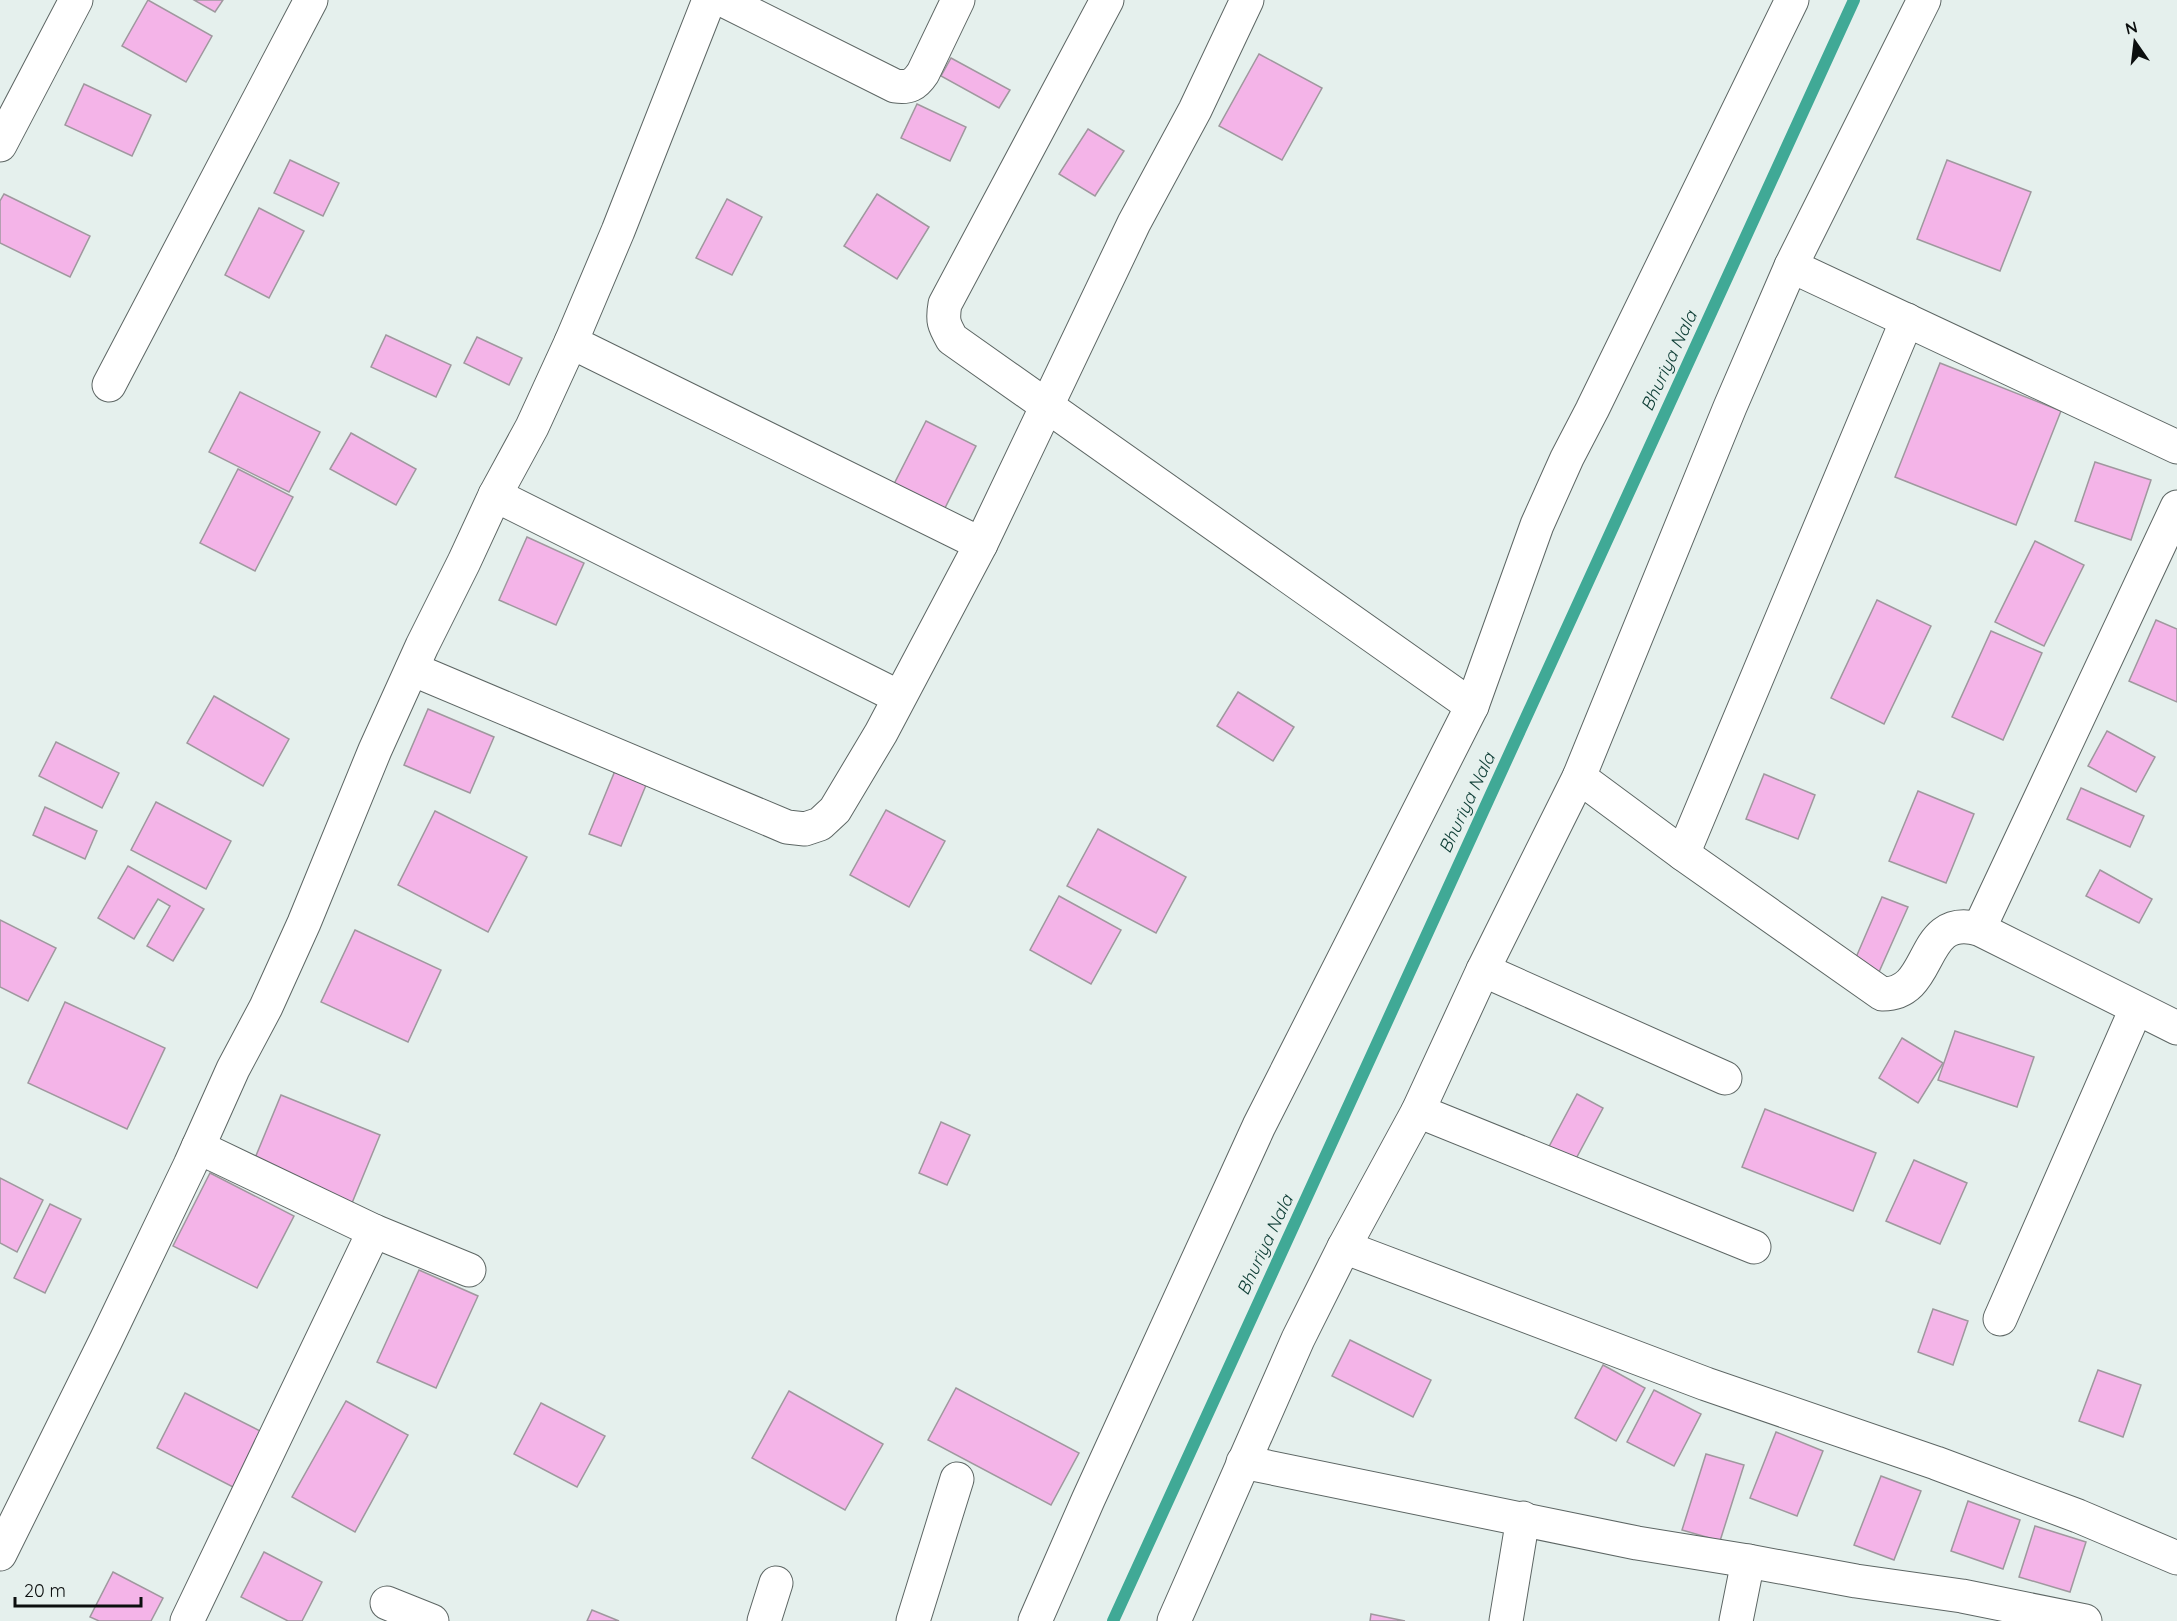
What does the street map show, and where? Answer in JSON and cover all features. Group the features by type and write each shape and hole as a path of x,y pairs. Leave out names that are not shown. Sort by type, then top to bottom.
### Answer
{"street":[{"path":"0,145 76,0"},
{"path":"109,385 311,0"},
{"path":"0,1554 106,1340 299,934 411,669 495,495 532,427 571,342 618,231 709,0"},
{"path":"723,0 895,86 907,87 916,84 923,73 958,0"},
{"path":"1107,0 945,304 943,319 952,339 1472,706"},
{"path":"411,669 787,827 805,829 820,824 835,810 881,732 981,544 1134,223 1195,110 1247,0"},
{"path":"1035,1621 1259,1126 1472,706 1538,525 1567,458 1792,0"},
{"path":"1174,1621 1298,1339 1344,1247 1418,1111 1482,970 1579,777 1730,407 1791,266 1924,0"},
{"path":"1791,266 2177,447"},
{"path":"1683,854 1907,320"},
{"path":"571,342 981,544"},
{"path":"495,495 899,697"},
{"path":"1979,929 2177,507"},
{"path":"1579,777 1683,854 1882,994 1893,994 1906,989 1915,979 1935,942 1946,931 1966,926 1979,929 2177,1029"},
{"path":"1482,970 1725,1078"},
{"path":"2000,1319 2136,1009"},
{"path":"1418,1111 1754,1247"},
{"path":"198,1147 374,1231 469,1270"},
{"path":"187,1621 374,1231"},
{"path":"1344,1247 1706,1384 1936,1463 2078,1516 2177,1558"},
{"path":"1243,1462 1637,1543 1856,1581 1960,1608 2085,1621"},
{"path":"913,1621 957,1479"},
{"path":"1506,1621 1523,1518"},
{"path":"1736,1621 1748,1561"},
{"path":"764,1621 776,1583"},
{"path":"387,1604 432,1621"}],"building":[{"path":"148,0 212,36 186,82 122,46"},
{"path":"194,0 223,0 215,12"},
{"path":"1259,54 1322,88 1282,160 1219,126"},
{"path":"951,58 1010,90 999,108 941,76"},
{"path":"84,84 151,115 132,156 65,125"},
{"path":"917,104 966,127 950,161 901,138"},
{"path":"1088,129 1124,151 1095,196 1059,174"},
{"path":"290,160 339,183 323,216 274,193"},
{"path":"1947,160 2031,192 2000,271 1917,239"},
{"path":"4,194 90,236 70,277 0,243 0,201"},
{"path":"877,194 929,227 897,279 844,246"},
{"path":"727,199 762,217 732,275 696,258"},
{"path":"259,208 304,231 269,298 225,275"},
{"path":"386,335 451,365 436,397 371,367"},
{"path":"477,337 522,358 509,385 464,363"},
{"path":"1940,363 2061,411 2016,525 1895,477"},
{"path":"240,392 320,432 289,492 209,452"},
{"path":"926,421 976,446 942,514 892,488"},
{"path":"351,433 416,469 396,505 330,469"},
{"path":"2095,462 2151,480 2131,540 2075,521"},
{"path":"238,469 293,497 255,571 200,543"},
{"path":"527,537 584,563 556,625 499,600"},
{"path":"2035,541 2084,565 2044,646 1995,622"},
{"path":"1877,600 1931,626 1884,724 1831,698"},
{"path":"2156,620 2177,629 2177,702 2129,681"},
{"path":"1991,631 2042,653 2003,740 1952,717"},
{"path":"1238,692 1294,727 1273,761 1217,726"},
{"path":"214,696 289,739 263,786 187,743"},
{"path":"428,709 494,737 470,793 404,765"},
{"path":"2107,731 2155,757 2136,792 2088,766"},
{"path":"56,742 119,773 102,808 39,776"},
{"path":"619,761 651,773 621,846 589,834"},
{"path":"1764,774 1815,795 1798,839 1746,819"},
{"path":"2081,788 2144,816 2130,847 2067,819"},
{"path":"1918,791 1974,814 1946,883 1889,861"},
{"path":"156,802 231,841 206,889 131,850"},
{"path":"45,807 97,831 85,859 33,835"},
{"path":"886,810 945,841 909,907 850,875"},
{"path":"435,811 527,857 488,932 398,885"},
{"path":"1098,829 1186,877 1156,933 1067,886"},
{"path":"128,866 204,909 173,961 147,946 170,906 158,899 134,939 98,918"},
{"path":"2100,870 2152,899 2139,923 2086,896"},
{"path":"1059,896 1121,930 1091,984 1030,950"},
{"path":"1882,897 1908,907 1879,972 1854,962"},
{"path":"0,920 56,948 28,1001 0,987"},
{"path":"355,930 441,970 408,1042 321,1002"},
{"path":"65,1002 165,1048 127,1129 28,1083"},
{"path":"1955,1031 2034,1057 2017,1107 1938,1080"},
{"path":"1902,1038 1943,1063 1918,1103 1879,1078"},
{"path":"1577,1094 1603,1108 1570,1170 1544,1156"},
{"path":"281,1095 380,1135 352,1203 253,1163"},
{"path":"1765,1109 1876,1153 1853,1211 1742,1167"},
{"path":"941,1122 970,1135 947,1185 919,1173"},
{"path":"1914,1160 1967,1183 1940,1244 1886,1221"},
{"path":"210,1173 294,1216 257,1288 173,1246"},
{"path":"0,1178 43,1200 17,1252 0,1243"},
{"path":"50,1204 81,1219 45,1293 14,1278"},
{"path":"419,1270 478,1296 436,1388 377,1362"},
{"path":"1933,1309 1968,1321 1953,1365 1918,1352"},
{"path":"1350,1340 1431,1380 1413,1417 1332,1376"},
{"path":"1603,1365 1645,1388 1616,1441 1575,1418"},
{"path":"2098,1370 2141,1385 2123,1437 2079,1421"},
{"path":"956,1388 1079,1453 1051,1505 928,1440"},
{"path":"1654,1390 1701,1414 1674,1466 1627,1442"},
{"path":"789,1391 883,1444 845,1510 752,1458"},
{"path":"185,1393 262,1432 233,1487 157,1448"},
{"path":"346,1401 408,1435 355,1532 292,1497"},
{"path":"541,1403 605,1436 577,1487 514,1454"},
{"path":"1776,1432 1823,1451 1797,1516 1750,1498"},
{"path":"1706,1454 1744,1465 1720,1541 1682,1530"},
{"path":"1881,1476 1921,1491 1894,1560 1854,1545"},
{"path":"1968,1501 2020,1520 2003,1569 1951,1551"},
{"path":"2035,1526 2086,1542 2070,1592 2019,1577"},
{"path":"264,1552 322,1582 302,1621 288,1621 241,1597"},
{"path":"113,1572 163,1598 151,1621 99,1621 90,1617"},
{"path":"592,1610 619,1621 587,1621"},
{"path":"1371,1614 1405,1621 1370,1621"}],"waterway":[{"name":"Bhuriya Nala","path":"1113,1621 1854,0"}]}
